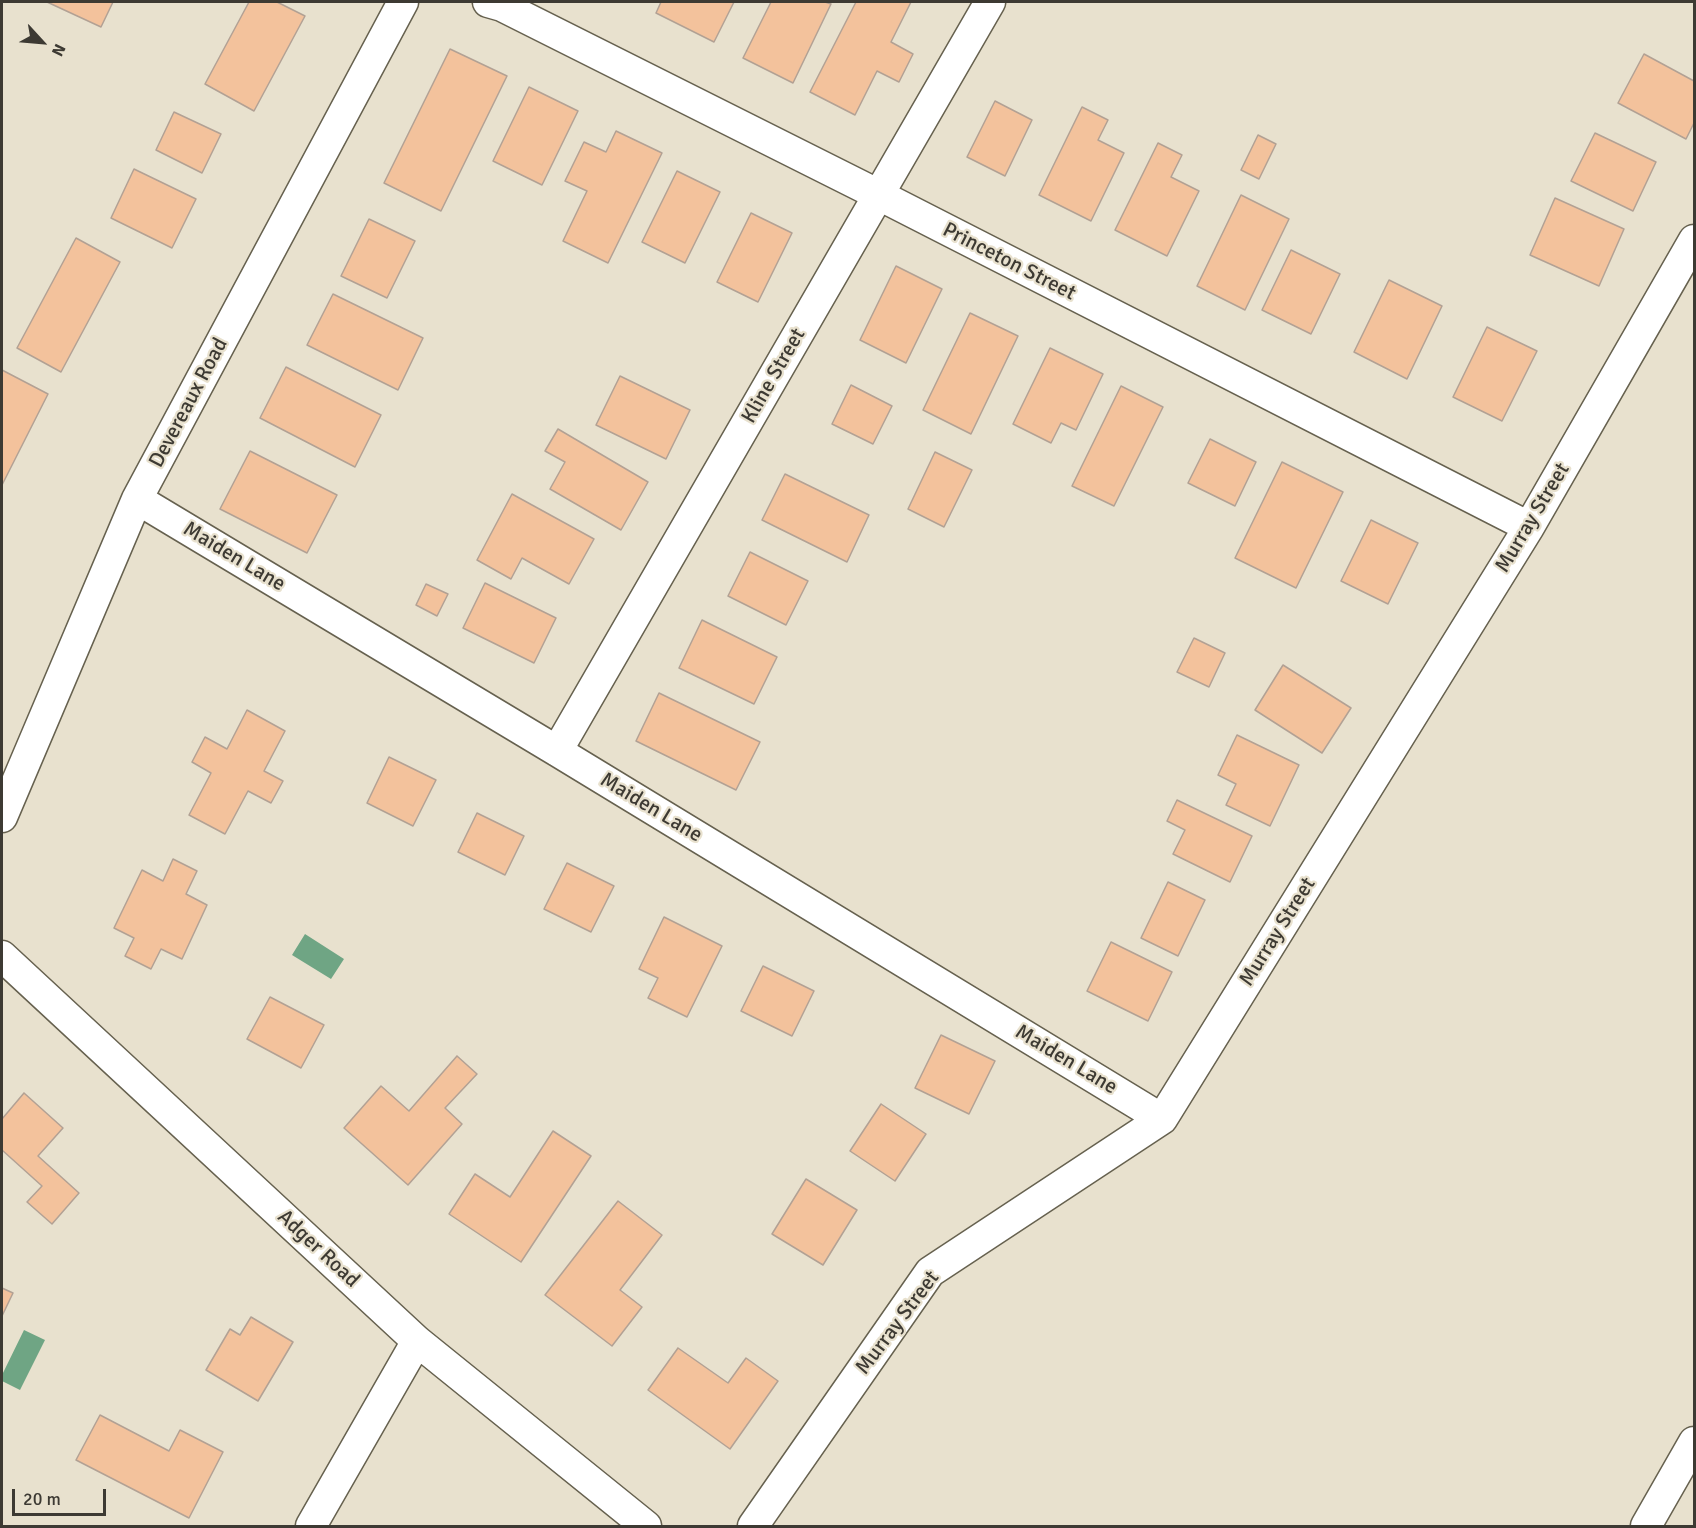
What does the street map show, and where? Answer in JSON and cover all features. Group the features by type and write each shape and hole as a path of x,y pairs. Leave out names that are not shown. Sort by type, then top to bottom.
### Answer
{"street":[{"name":"Devereaux Road","path":"2,817 137,499 403,2"},
{"name":"Princeton Street","path":"488,2 502,6 879,195 1528,527"},
{"name":"Kline Street","path":"557,751 990,2"},
{"name":"Murray Street","path":"753,1527 930,1272 1162,1119 1528,527 1695,240"},
{"name":"Maiden Lane","path":"137,499 1162,1119"},
{"name":"Adger Road","path":"2,956 417,1341 646,1527"},
{"path":"311,1527 417,1341"},
{"path":"1646,1527 1695,1442"}],"shaded area":[{"path":"305,934 344,959 331,979 292,955"},
{"path":"24,1330 45,1340 20,1390 2,1381 2,1375"}],"building":[{"path":"47,2 113,2 101,27"},
{"path":"249,2 277,2 305,16 254,111 205,84"},
{"path":"661,2 734,2 714,42 656,13"},
{"path":"771,2 831,4 793,83 743,58"},
{"path":"856,2 911,2 891,42 913,54 899,82 877,71 855,115 810,92"},
{"path":"450,49 507,76 441,211 384,183"},
{"path":"1644,54 1694,81 1694,123 1686,139 1618,103"},
{"path":"529,87 578,111 542,185 493,161"},
{"path":"995,101 1032,120 1005,176 967,157"},
{"path":"1082,107 1108,120 1098,140 1124,153 1091,221 1039,195"},
{"path":"174,112 221,134 202,173 156,150"},
{"path":"616,131 662,153 608,263 563,241 587,191 565,181 584,142 606,152"},
{"path":"1595,133 1656,162 1633,211 1571,181"},
{"path":"1258,135 1276,144 1259,179 1241,170"},
{"path":"1158,143 1182,155 1171,177 1199,191 1167,256 1115,230"},
{"path":"134,169 196,199 172,248 111,218"},
{"path":"677,171 720,192 685,263 642,242"},
{"path":"1241,195 1289,219 1245,310 1197,286"},
{"path":"1555,198 1624,229 1599,286 1530,255"},
{"path":"751,213 792,233 758,302 717,282"},
{"path":"369,219 415,241 387,298 341,276"},
{"path":"76,238 120,262 61,372 17,348"},
{"path":"1291,250 1340,274 1311,334 1262,310"},
{"path":"896,266 942,289 906,363 860,340"},
{"path":"1389,280 1442,306 1407,379 1354,352"},
{"path":"333,294 423,338 398,390 307,345"},
{"path":"970,313 1018,336 971,434 923,410"},
{"path":"1487,327 1537,351 1502,421 1453,397"},
{"path":"1050,348 1103,374 1076,430 1061,423 1051,443 1013,424"},
{"path":"286,367 381,415 355,467 260,418"},
{"path":"2,370 48,394 2,485"},
{"path":"620,376 690,410 666,459 596,425"},
{"path":"851,385 892,406 873,444 832,424"},
{"path":"1121,386 1163,407 1114,506 1072,486"},
{"path":"558,429 648,482 621,530 550,489 565,462 545,451"},
{"path":"1210,439 1256,462 1235,506 1188,483"},
{"path":"250,451 337,495 307,553 220,509"},
{"path":"935,452 972,470 944,527 908,509"},
{"path":"1282,462 1343,492 1296,588 1235,558"},
{"path":"785,474 869,515 847,562 762,520"},
{"path":"512,494 594,539 569,584 522,558 511,579 477,560"},
{"path":"1371,520 1418,543 1388,604 1341,581"},
{"path":"750,552 808,581 786,625 728,596"},
{"path":"485,583 556,618 534,663 463,628"},
{"path":"426,584 448,594 437,616 416,605"},
{"path":"702,620 777,657 754,704 679,668"},
{"path":"1194,638 1225,653 1209,687 1177,672"},
{"path":"1283,665 1351,708 1322,753 1255,710"},
{"path":"659,693 760,742 736,790 636,741"},
{"path":"247,710 285,731 264,771 283,781 271,803 248,791 225,834 189,815 211,773 192,762 205,737 227,749"},
{"path":"1237,735 1299,765 1270,826 1226,805 1236,784 1218,775"},
{"path":"389,757 436,780 413,826 367,803"},
{"path":"1177,800 1252,836 1230,882 1173,854 1185,830 1167,821"},
{"path":"477,813 524,836 505,875 458,852"},
{"path":"173,859 197,871 186,894 207,905 182,959 161,949 151,969 125,956 134,938 114,928 142,870 163,881"},
{"path":"567,863 614,886 591,932 544,909"},
{"path":"1168,882 1205,900 1178,956 1141,938"},
{"path":"664,917 722,946 687,1017 648,998 658,978 639,969"},
{"path":"1111,942 1172,972 1148,1021 1087,991"},
{"path":"763,966 814,991 792,1036 741,1011"},
{"path":"270,997 324,1025 301,1068 247,1039"},
{"path":"941,1035 995,1061 969,1114 915,1088"},
{"path":"457,1056 477,1074 445,1108 462,1124 408,1185 344,1128 381,1086 409,1111"},
{"path":"24,1093 63,1128 38,1156 79,1193 52,1224 27,1202 42,1186 2,1150 2,1119"},
{"path":"881,1104 926,1134 895,1181 850,1151"},
{"path":"553,1131 591,1156 521,1262 449,1214 475,1174 510,1197"},
{"path":"806,1179 857,1210 823,1265 772,1234"},
{"path":"618,1201 662,1235 620,1290 642,1307 612,1346 545,1295"},
{"path":"2,1288 13,1293 2,1316"},
{"path":"251,1317 293,1342 258,1401 206,1370 230,1329 240,1335"},
{"path":"678,1348 728,1383 746,1358 778,1381 730,1449 648,1390"},
{"path":"100,1415 169,1451 180,1430 223,1452 189,1518 76,1460"}]}
